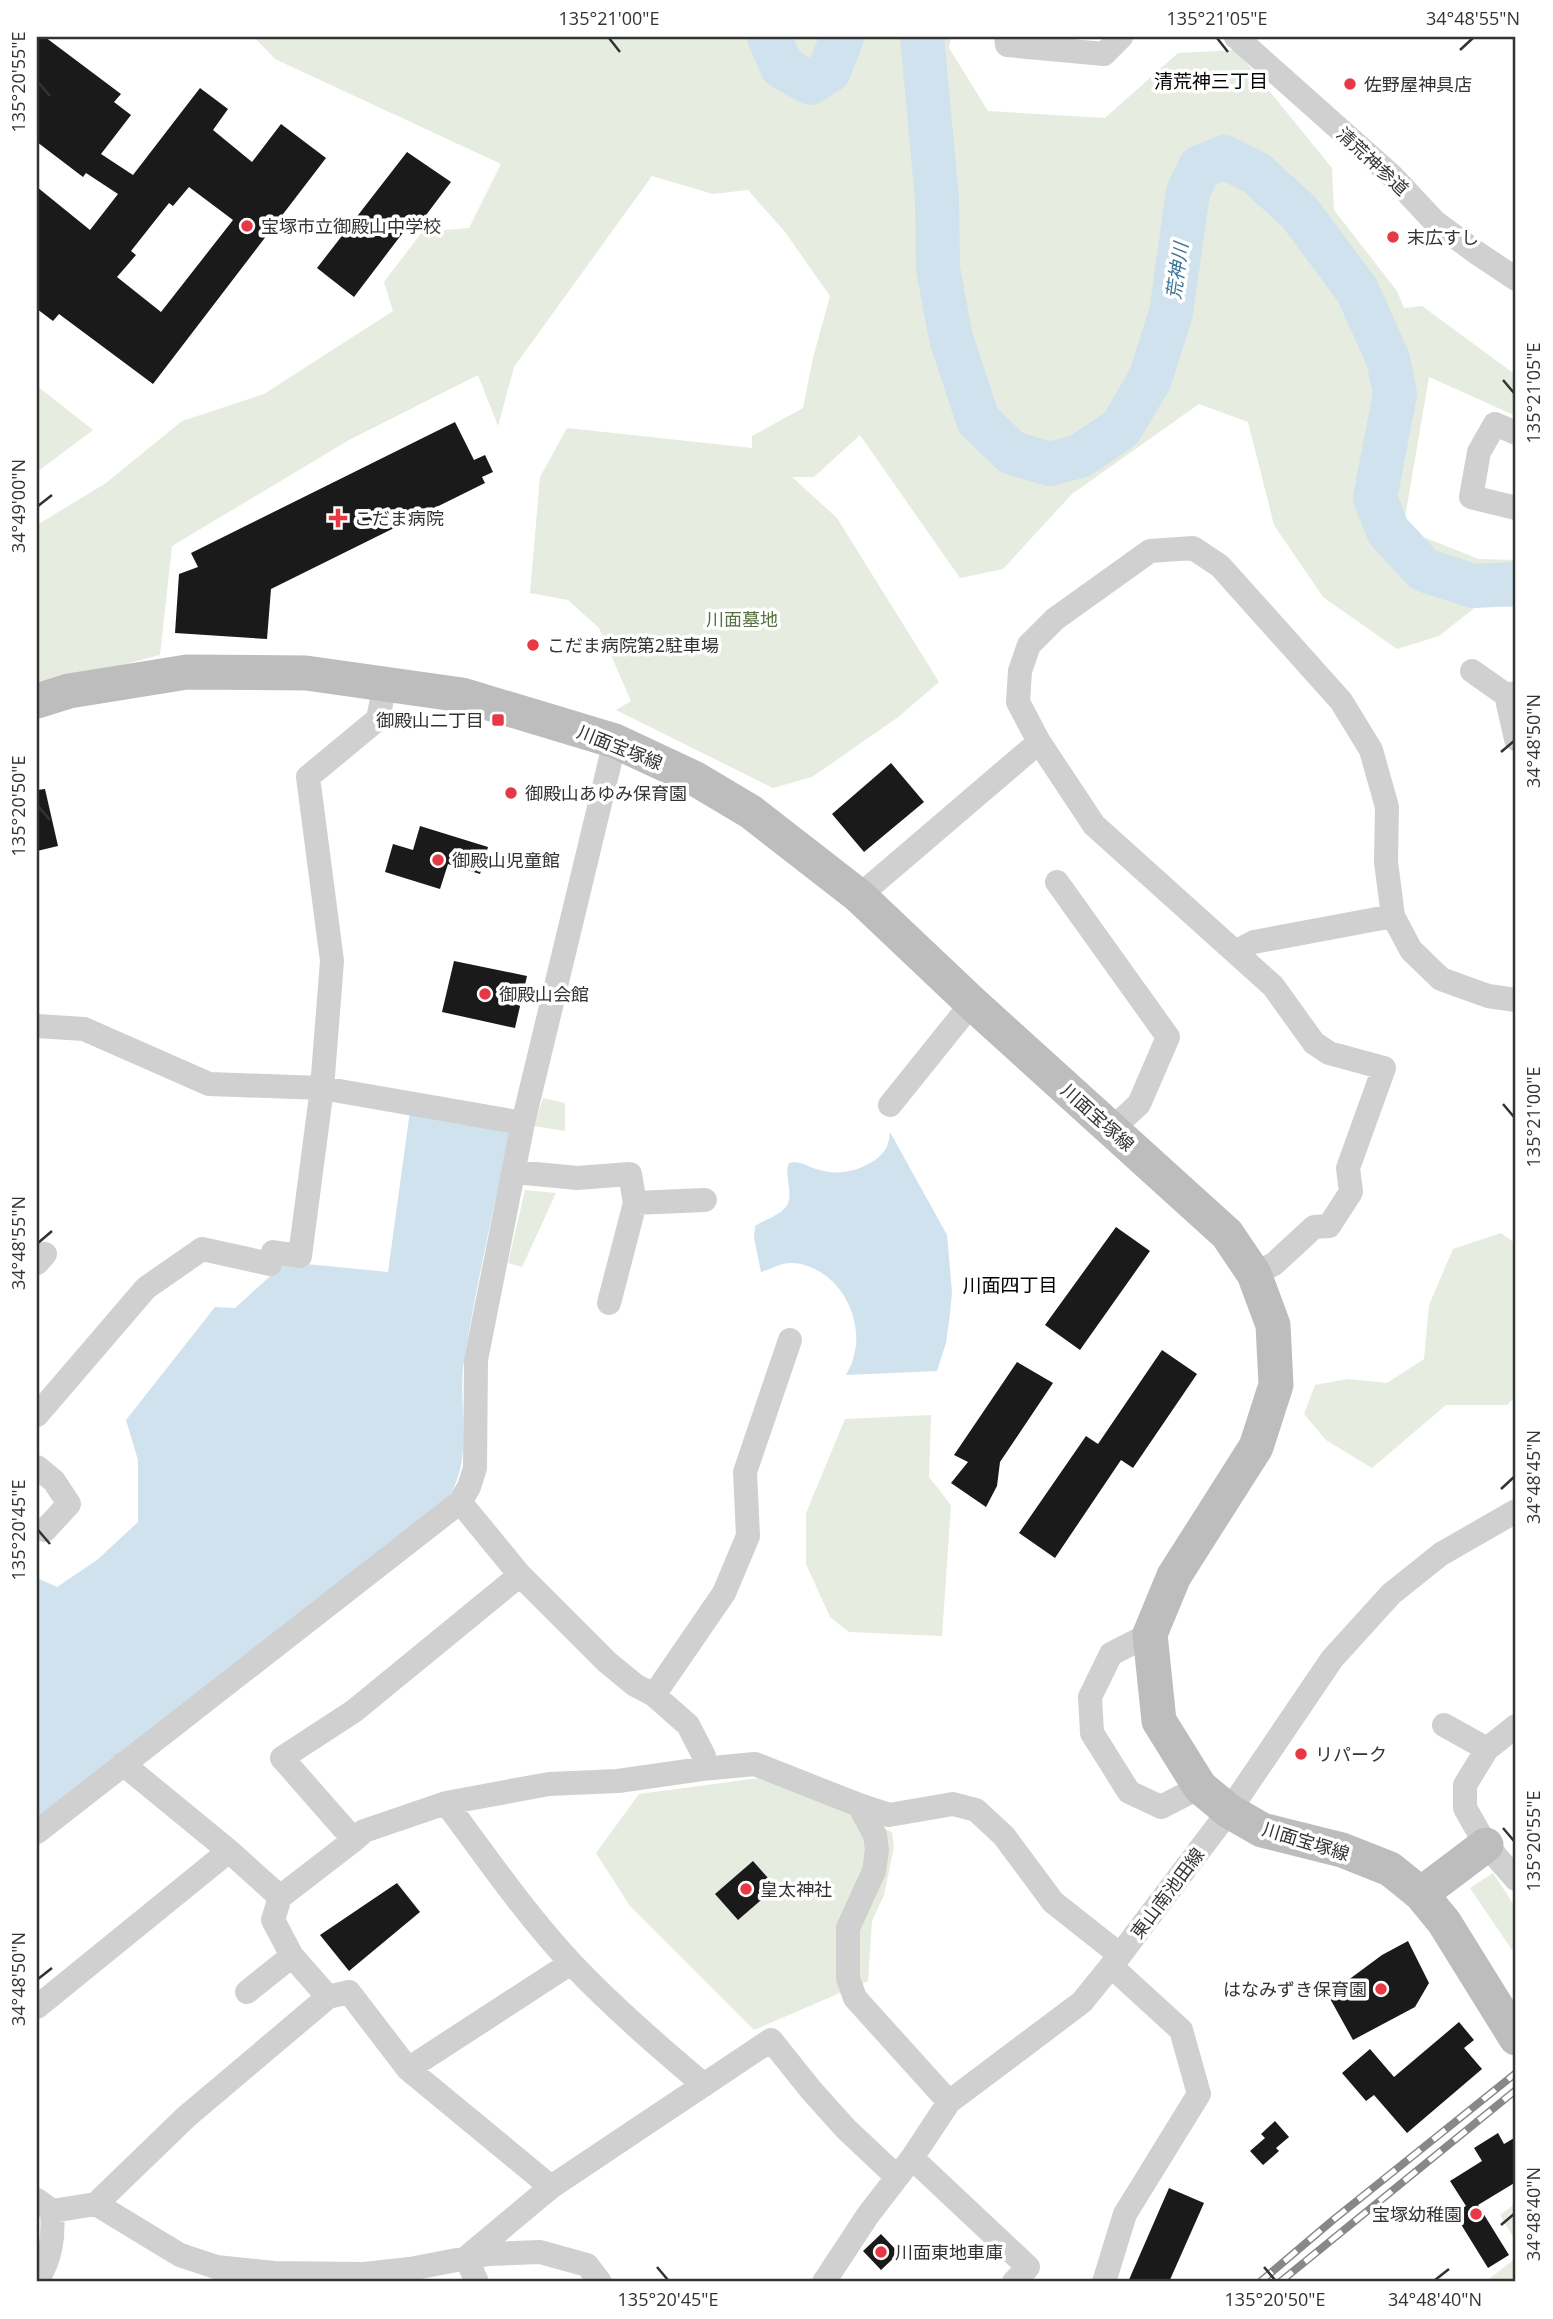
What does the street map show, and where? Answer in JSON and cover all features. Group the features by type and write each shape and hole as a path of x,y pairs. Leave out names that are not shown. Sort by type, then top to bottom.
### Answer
{"street":[{"path":"1006,37 1007,45 1104,54 1121,37"},
{"name":"清荒神参道","path":"1236,37 1392,176 1435,222 1516,279"},
{"path":"1516,433 1495,424 1479,452 1471,497 1516,508"},
{"path":"1254,1273 1274,1264 1314,1227 1329,1226 1351,1192 1348,1168 1384,1068 1329,1053 1314,1043 1273,986 1094,825 1039,742 1018,702 1020,671 1029,645 1055,619 1150,551 1193,548 1220,566 1341,701 1371,750 1387,807 1386,862 1393,916 1411,950 1441,979 1488,996 1516,1000"},
{"path":"1472,671 1511,694 1516,739"},
{"name":"川面宝塚線","path":"37,701 69,691 187,672 306,673 462,695 615,741 694,778 751,812 859,896 972,1003 1227,1234 1254,1273 1273,1325 1276,1385 1256,1447 1174,1576 1150,1634 1159,1721 1200,1787 1229,1811 1262,1830 1342,1850 1390,1870 1421,1894 1444,1922 1516,2038"},
{"path":"37,1415 146,1288 202,1249 270,1264 273,1252 300,1256 322,1088 332,961 307,777 378,719 385,684"},
{"path":"37,1832 460,1502 469,1487 475,1468 476,1360 523,1123 615,741"},
{"path":"859,896 1039,742"},
{"path":"1057,882 1168,1037 1139,1104 1111,1130"},
{"path":"1237,951 1254,942 1393,916"},
{"path":"890,1105 972,1003"},
{"path":"37,1026 84,1029 209,1084 322,1088 523,1123"},
{"path":"515,1172 577,1178 630,1174 635,1203 609,1303"},
{"path":"635,1203 705,1200"},
{"path":"654,1695 724,1593 748,1536 746,1472 790,1340"},
{"path":"37,1467 54,1480 69,1504 45,1530"},
{"path":"460,1502 520,1575 607,1662 635,1685 654,1695 688,1725 704,1756 702,1769"},
{"name":"東山南池田線","path":"826,2281 868,2215 948,2102 1082,2002 1229,1811 1332,1659 1391,1594 1441,1554 1516,1511"},
{"path":"354,1840 282,1758 354,1711 520,1575"},
{"path":"1150,1634 1111,1654 1090,1697 1092,1733 1129,1792 1161,1807 1200,1787"},
{"path":"1444,1726 1487,1749"},
{"path":"1514,1872 1486,1845 1465,1808 1465,1785 1487,1749 1516,1726"},
{"path":"122,1764 280,1896"},
{"path":"328,1997 292,1956 273,1920 280,1896 364,1830 446,1803 549,1784 618,1781 755,1764 889,1815 953,1804 976,1811 1004,1836 1053,1902 1115,1961 1181,2030 1199,2094 1125,2214 1104,2282"},
{"path":"446,1803 504,1881 571,1963 628,2021 704,2085"},
{"path":"859,1805 875,1835 877,1850 874,1871 848,1928 849,1978 855,1998 948,2102"},
{"path":"1421,1894 1486,1845"},
{"path":"37,2007 229,1851"},
{"path":"247,1992 292,1956"},
{"path":"408,2068 571,1963"},
{"path":"96,2204 186,2117 328,1997 349,1992 408,2068 551,2187"},
{"path":"466,2258 551,2187 771,2040 846,2129 904,2167 1028,2267 1014,2282"},
{"path":"37,2281 46,2264 54,2236 44,2206 96,2204 180,2255 215,2267 274,2273 401,2276 488,2254 540,2252 587,2265 600,2282"},
{"path":"466,2258 477,2282"}],"green space":[{"name":"川面墓地","path":"254,37 951,37 949,48 988,111 1105,118 1178,53 1236,50 1332,168 1334,210 1397,291 1404,308 1422,306 1516,375 1516,416 1429,377 1403,529 1479,559 1516,560 1516,607 1478,605 1439,636 1397,649 1323,597 1274,525 1248,422 1199,404 1072,494 1003,569 960,578 860,435 814,477 792,477 837,518 939,682 897,718 812,777 773,788 616,710 631,701 599,628 568,600 530,593 540,477 567,428 752,448 752,436 803,408 830,296 785,232 748,190 713,194 652,176 514,367 498,426 478,375 349,440 172,546 160,655 37,687 37,525 106,483 182,421 264,394 393,311 384,282 422,232 469,228 501,164 275,59"},
{"path":"37,386 93,430 37,472"},
{"path":"543,1098 565,1103 565,1131 534,1126"},
{"path":"525,1190 556,1193 522,1267 508,1263"},
{"path":"1501,1233 1516,1244 1516,1396 1507,1405 1446,1405 1372,1468 1326,1440 1304,1414 1315,1385 1348,1379 1387,1383 1424,1359 1429,1305 1453,1249"},
{"path":"931,1415 929,1477 951,1505 942,1636 849,1632 830,1617 806,1564 806,1513 845,1419"},
{"path":"767,1777 892,1832 894,1847 884,1895 872,1921 868,1981 754,2030 630,1906 596,1853 639,1794"},
{"path":"1493,1873 1516,1908 1516,1947 1512,1950 1470,1888"},
{"path":"1516,2203 1516,2242 1500,2215"},
{"path":"1516,2258 1516,2282 1486,2282 1486,2281"}],"water":[{"path":"410,1111 512,1130 488,1235 463,1368 463,1449 457,1480 450,1495 37,1820 37,1578 57,1587 97,1560 138,1522 138,1460 126,1420 215,1307 235,1308 286,1262 388,1272"},
{"path":"890,1132 947,1235 952,1292 946,1343 937,1371 846,1375 853,1360 856,1340 851,1309 843,1295 833,1282 807,1266 788,1263 761,1272 754,1238 755,1226 779,1213 788,1203 789,1163 800,1163 832,1172 854,1170 882,1154 888,1144"}],"building":[{"path":"37,37 45,37 121,94 114,102 131,115 101,154 133,175 200,88 228,109 213,130 252,162 281,124 326,158 153,384 59,314 53,321 37,309 37,187 90,230 118,194 86,173 83,177 37,142","holes":["189,187 233,220 161,312 117,277 136,255 131,251 169,203 173,206"]},
{"path":"407,152 451,182 417,227 411,222 354,297 317,268"},
{"name":"こだま病院","path":"455,422 474,460 485,455 493,472 482,477 485,483 271,589 267,639 175,633 179,574 198,567 191,553"},
{"path":"891,763 924,802 864,852 832,814"},
{"path":"45,789 58,846 37,851 37,790"},
{"path":"420,826 488,847 480,874 448,864 440,889 385,872 393,844 413,850"},
{"name":"御殿山会館","path":"454,961 527,976 515,1028 442,1012"},
{"path":"1116,1227 1150,1251 1080,1350 1045,1325"},
{"path":"1162,1350 1197,1374 1133,1468 1121,1460 1055,1558 1019,1533 1086,1436 1098,1444"},
{"path":"1017,1362 1053,1383 1000,1462 997,1486 986,1507 951,1483 968,1462 954,1455"},
{"path":"753,1861 776,1887 738,1920 715,1894"},
{"path":"397,1883 420,1912 349,1971 320,1935"},
{"name":"はなみずき保育園","path":"1408,1941 1429,1983 1415,2007 1353,2040 1328,1995 1382,1955"},
{"path":"1459,2022 1474,2040 1464,2048 1482,2069 1407,2133 1374,2095 1366,2101 1342,2073 1370,2049 1394,2077"},
{"path":"1275,2121 1289,2137 1276,2148 1279,2151 1263,2165 1250,2151 1265,2138 1261,2134"},
{"path":"1498,2133 1504,2144 1516,2137 1516,2182 1478,2205 1509,2255 1488,2268 1454,2213 1466,2206 1450,2181 1482,2161 1474,2148"},
{"path":"1169,2188 1204,2203 1169,2282 1128,2282"},
{"name":"川面東地車庫","path":"881,2234 899,2253 881,2270 863,2251"}],"waterway":[{"name":"荒神川","path":"769,37 782,67 810,83 829,71 842,37"},
{"name":"荒神川","path":"922,37 937,198 938,269 951,338 978,420 1012,453 1050,464 1080,456 1121,428 1150,379 1171,313 1188,192 1200,167 1224,157 1256,173 1299,212 1357,290 1388,359 1395,394 1375,498 1388,531 1424,570 1473,586 1516,584"}],"railway":[{"path":"1260,2282 1516,2073"},
{"path":"1280,2282 1516,2090"}],"place":[{"name":"佐野屋神具店","path":"1350,84"},
{"name":"宝塚市立御殿山中学校","path":"247,226"},
{"name":"末広すし","path":"1393,237"},
{"name":"こだま病院","path":"338,518"},
{"name":"こだま病院第2駐車場","path":"533,645"},
{"name":"御殿山二丁目","path":"498,720"},
{"name":"御殿山あゆみ保育園","path":"511,793"},
{"name":"御殿山児童館","path":"438,860"},
{"name":"御殿山会館","path":"485,994"},
{"name":"リパーク","path":"1301,1754"},
{"name":"皇太神社","path":"746,1889"},
{"name":"はなみずき保育園","path":"1381,1989"},
{"name":"宝塚幼稚園","path":"1476,2214"},
{"name":"川面東地車庫","path":"881,2252"}],"district":[{"name":"清荒神三丁目","path":"1211,81"},
{"name":"川面四丁目","path":"1010,1285"}]}
